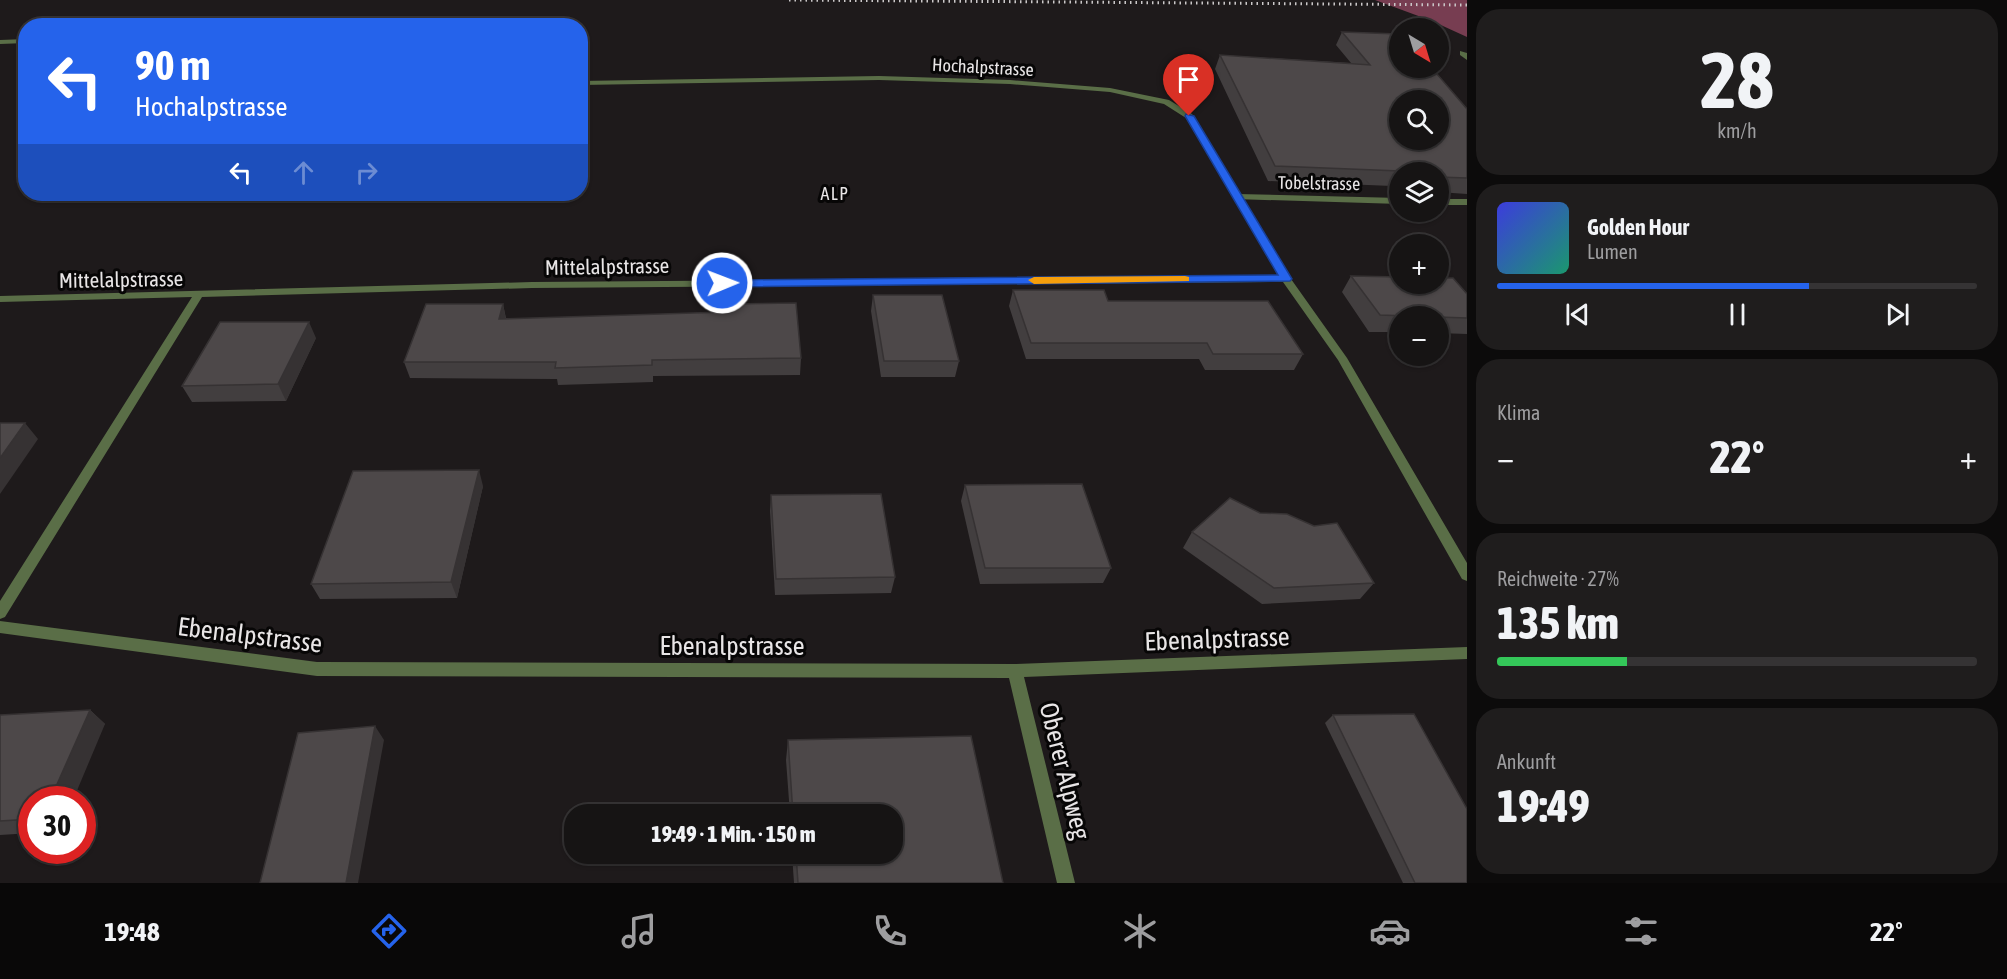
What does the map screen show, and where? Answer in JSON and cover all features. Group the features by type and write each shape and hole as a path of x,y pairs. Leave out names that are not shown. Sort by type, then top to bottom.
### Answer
{"street":[{"path":"0,42 18,41"},
{"name":"Hochalpstrasse","path":"588,83 879,78 1010,82 1110,90 1166,102 1189,116 1286,279"},
{"name":"Tobelstrasse","path":"1237,197 1389,201"},
{"path":"1449,202 1467,202"},
{"path":"1286,279 1358,384 1467,575"},
{"name":"Mittelalpstrasse","path":"0,299 532,285 1286,279"},
{"path":"0,613 198,295"},
{"name":"Ebenalpstrasse","path":"0,627 317,669 1015,671 1467,653"},
{"name":"Oberer Alpweg","path":"1015,671 1066,883"}],"shaded area":[{"path":"1375,0 1467,0 1467,37 1449,29 1449,18 1424,18"}],"building":[{"path":"1342,32 1389,34 1389,78 1440,78 1467,109 1467,178 1449,177 1449,162 1389,162 1389,171 1275,166 1220,55 1370,65"},
{"path":"1351,276 1389,277 1389,294 1449,294 1449,278 1453,278 1467,294 1467,318 1449,317 1449,306 1389,306 1389,315 1380,315"},
{"path":"1013,290 1104,290 1108,301 1268,301 1303,354 1213,354 1207,343 1031,343"},
{"path":"873,295 942,295 959,361 884,361"},
{"path":"796,303 801,358 652,360 652,365 555,368 556,362 404,362 426,304 503,304 499,319 725,312 724,304"},
{"path":"220,322 309,322 278,384 182,386"},
{"path":"0,423 25,423 0,458"},
{"path":"479,470 451,582 311,584 353,471"},
{"path":"1082,484 1111,568 985,568 965,485"},
{"path":"881,494 895,577 776,579 771,495"},
{"path":"1230,498 1260,513 1287,514 1314,526 1337,523 1374,583 1274,588 1192,532"},
{"path":"90,710 56,786 18,786 18,820 0,821 0,715"},
{"path":"1414,714 1467,809 1467,883 1415,883 1333,715"},
{"path":"375,726 346,883 260,883 298,733"},
{"path":"971,736 1003,883 798,883 797,864 903,864 903,804 792,804 788,740"}],"railway":[{"path":"789,0 1467,5"}],"slow traffic":[{"path":"1034,280 1185,279"}],"district":[{"name":"ALP","path":"835,193"}],"route":[{"path":"722,283 1286,279 1189,116"}]}
